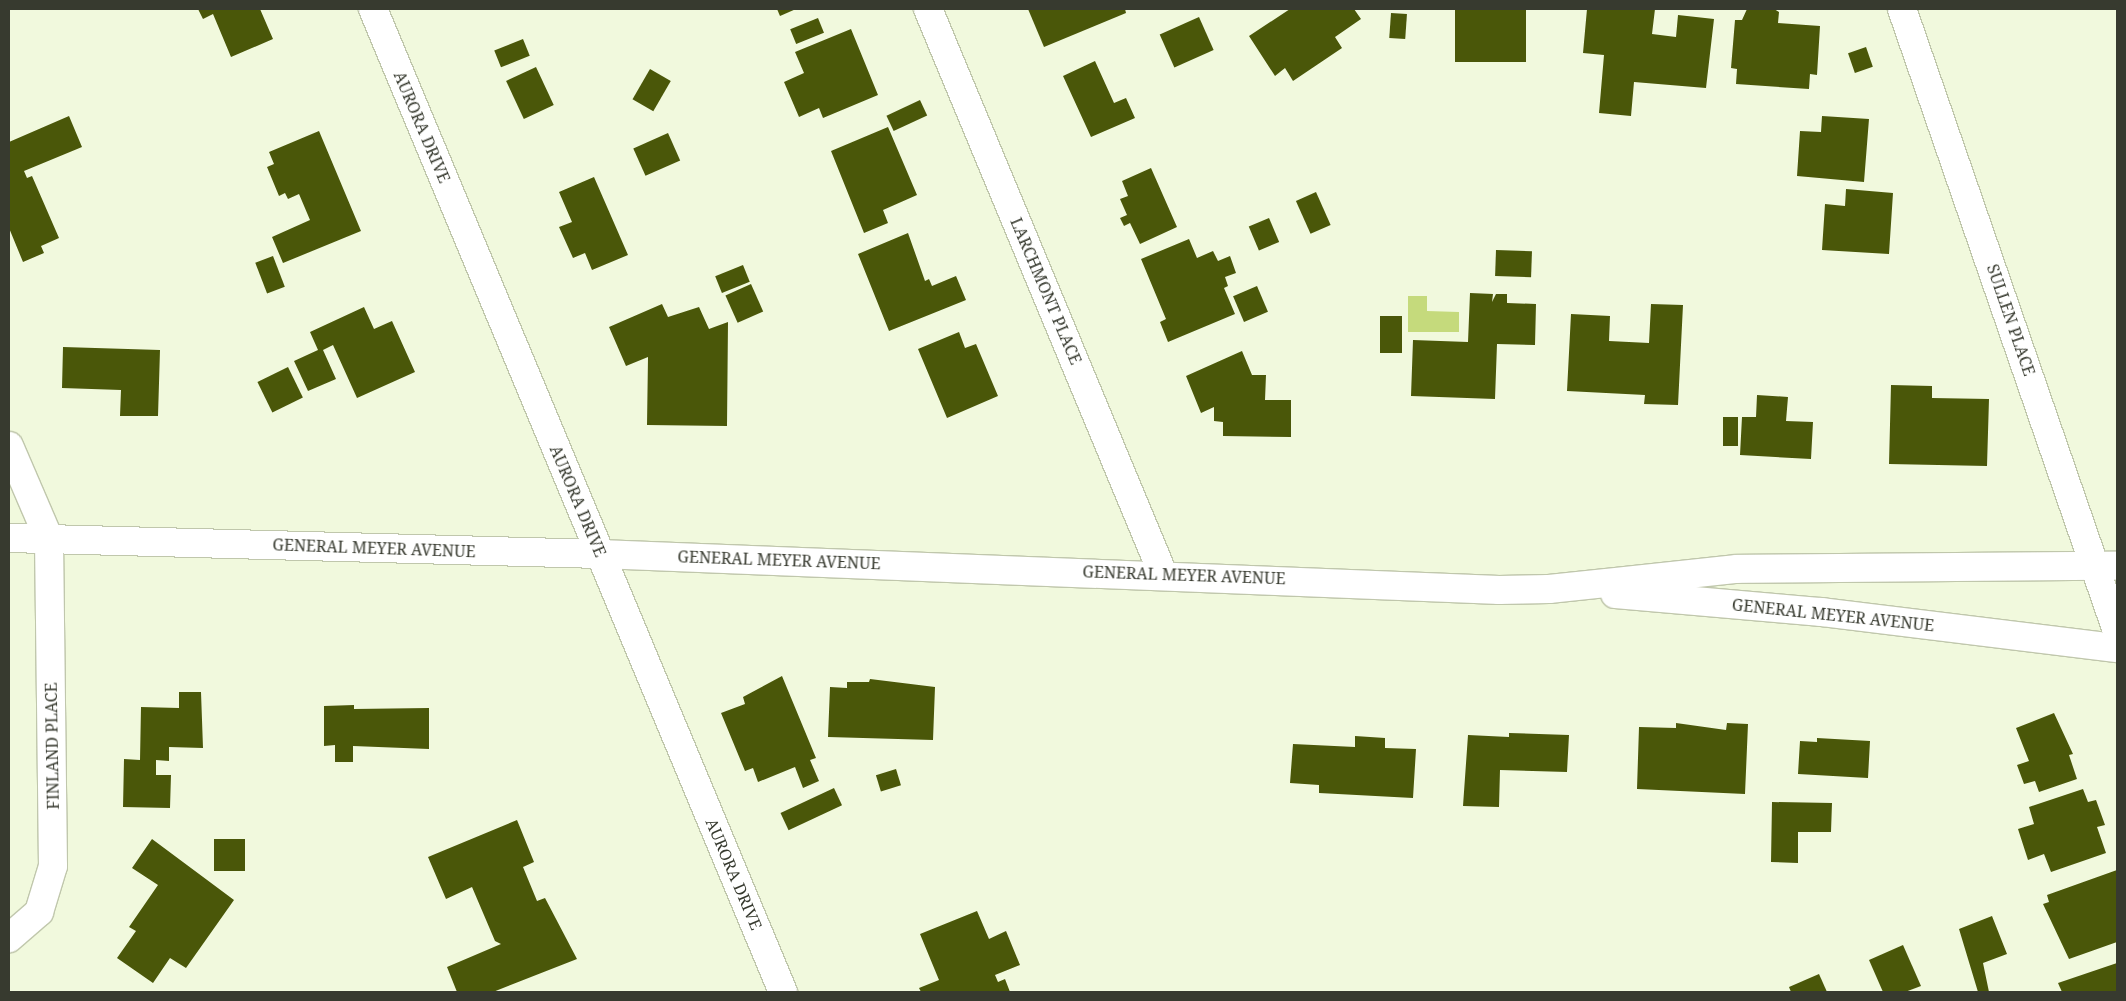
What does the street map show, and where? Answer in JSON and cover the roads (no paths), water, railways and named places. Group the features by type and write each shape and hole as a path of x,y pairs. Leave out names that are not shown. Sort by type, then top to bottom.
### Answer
{"street":[{"name":"AURORA DRIVE","path":"373,9 783,992"},
{"name":"LARCHMONT PLACE","path":"928,9 1163,574"},
{"name":"SULLEN PLACE","path":"1902,9 2107,567 2117,631"},
{"path":"9,446 49,539"},
{"name":"GENERAL MEYER AVENUE","path":"9,538 600,554 1549,589 1822,612 2117,648"},
{"name":"FINLAND PLACE","path":"9,938 39,912 53,866 49,539"},
{"name":"GENERAL MEYER AVENUE","path":"1549,589 1737,569 2107,567"}]}
